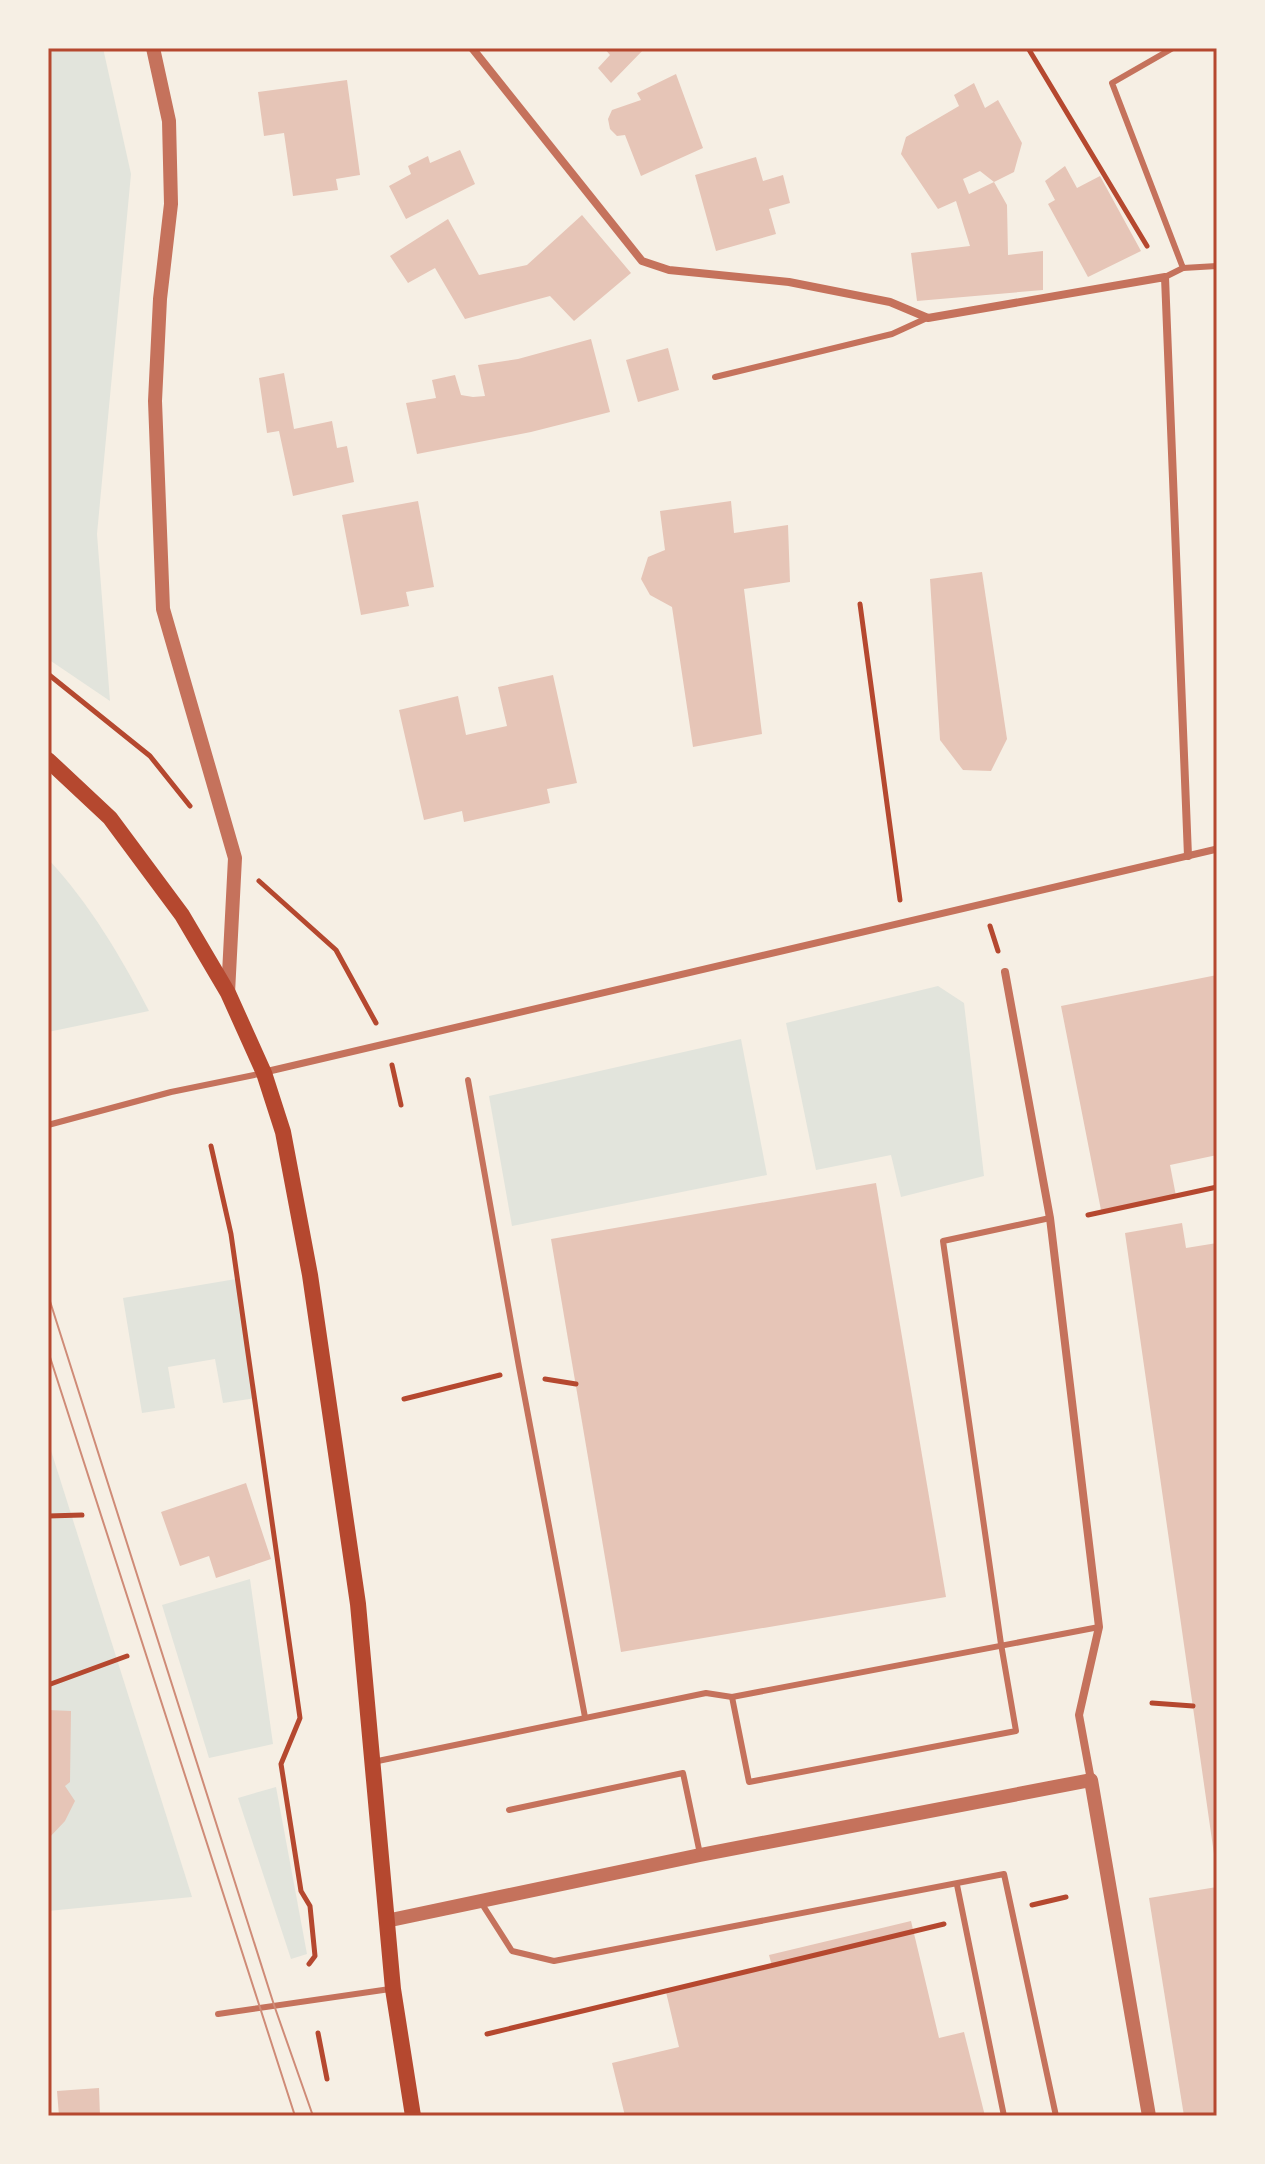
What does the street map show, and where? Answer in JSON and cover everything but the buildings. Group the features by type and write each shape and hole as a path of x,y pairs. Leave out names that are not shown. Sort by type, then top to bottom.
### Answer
{"main road":[{"path":"48,760 110,818 182,915 228,993 264,1073 283,1132 310,1275 358,1604 393,1989 413,2116"}],"street":[{"path":"153,48 169,121 170,190 155,401 163,609 235,858 228,993"},
{"path":"472,48 642,261 669,270 789,282 890,302 928,318 1165,277 1188,856"},
{"path":"264,1073 1217,849"},
{"path":"1005,972 1050,1218 1099,1627 1079,1715 1149,2116"},
{"path":"386,1921 700,1855 1091,1780"}],"lane":[{"path":"1173,48 1112,83 1183,268"},
{"path":"1165,277 1183,268 1217,266"},
{"path":"715,377 892,334 928,318"},
{"path":"48,1125 171,1092 264,1073"},
{"path":"468,1080 585,1717"},
{"path":"732,1697 749,1782 1016,1731 943,1241 1050,1218"},
{"path":"373,1762 706,1693 732,1697 1099,1627"},
{"path":"509,1810 683,1773 700,1855"},
{"path":"480,1900 512,1951 554,1961 1004,1874 1056,2116"},
{"path":"957,1885 1004,2116"},
{"path":"218,2014 393,1989"}],"path":[{"path":"1028,48 1165,277"},
{"path":"860,604 903,921"},
{"path":"982,902 1005,972"},
{"path":"387,1044 401,1105"},
{"path":"211,1146 231,1234 300,1718 281,1764 301,1891 310,1906 315,1956 309,1964"},
{"path":"1088,1215 1217,1187"},
{"path":"404,1399 501,1374"},
{"path":"533,1376 576,1384"},
{"path":"48,1516 82,1515"},
{"path":"48,1685 127,1656"},
{"path":"1152,1703 1193,1706"},
{"path":"1011,1909 1066,1897"},
{"path":"487,2034 963,1919"},
{"path":"318,2033 327,2079"}],"shaded area":[{"path":"48,48 103,48 131,174 97,534 110,701 48,659"},
{"path":"48,859 78,894 104,932 149,1011 48,1032"},
{"path":"938,986 964,1003 984,1176 901,1197 891,1155 816,1170 786,1023"},
{"path":"741,1039 767,1175 512,1226 489,1096"},
{"path":"236,1279 256,1398 223,1403 215,1359 168,1367 175,1408 142,1413 123,1298"},
{"path":"48,1441 192,1897 48,1911"},
{"path":"250,1579 273,1744 209,1758 162,1605"},
{"path":"276,1787 307,1954 291,1959 238,1798"}],"tram line":[{"path":"48,1295 274,2005 313,2116"},
{"path":"48,1351 295,2116"}]}
